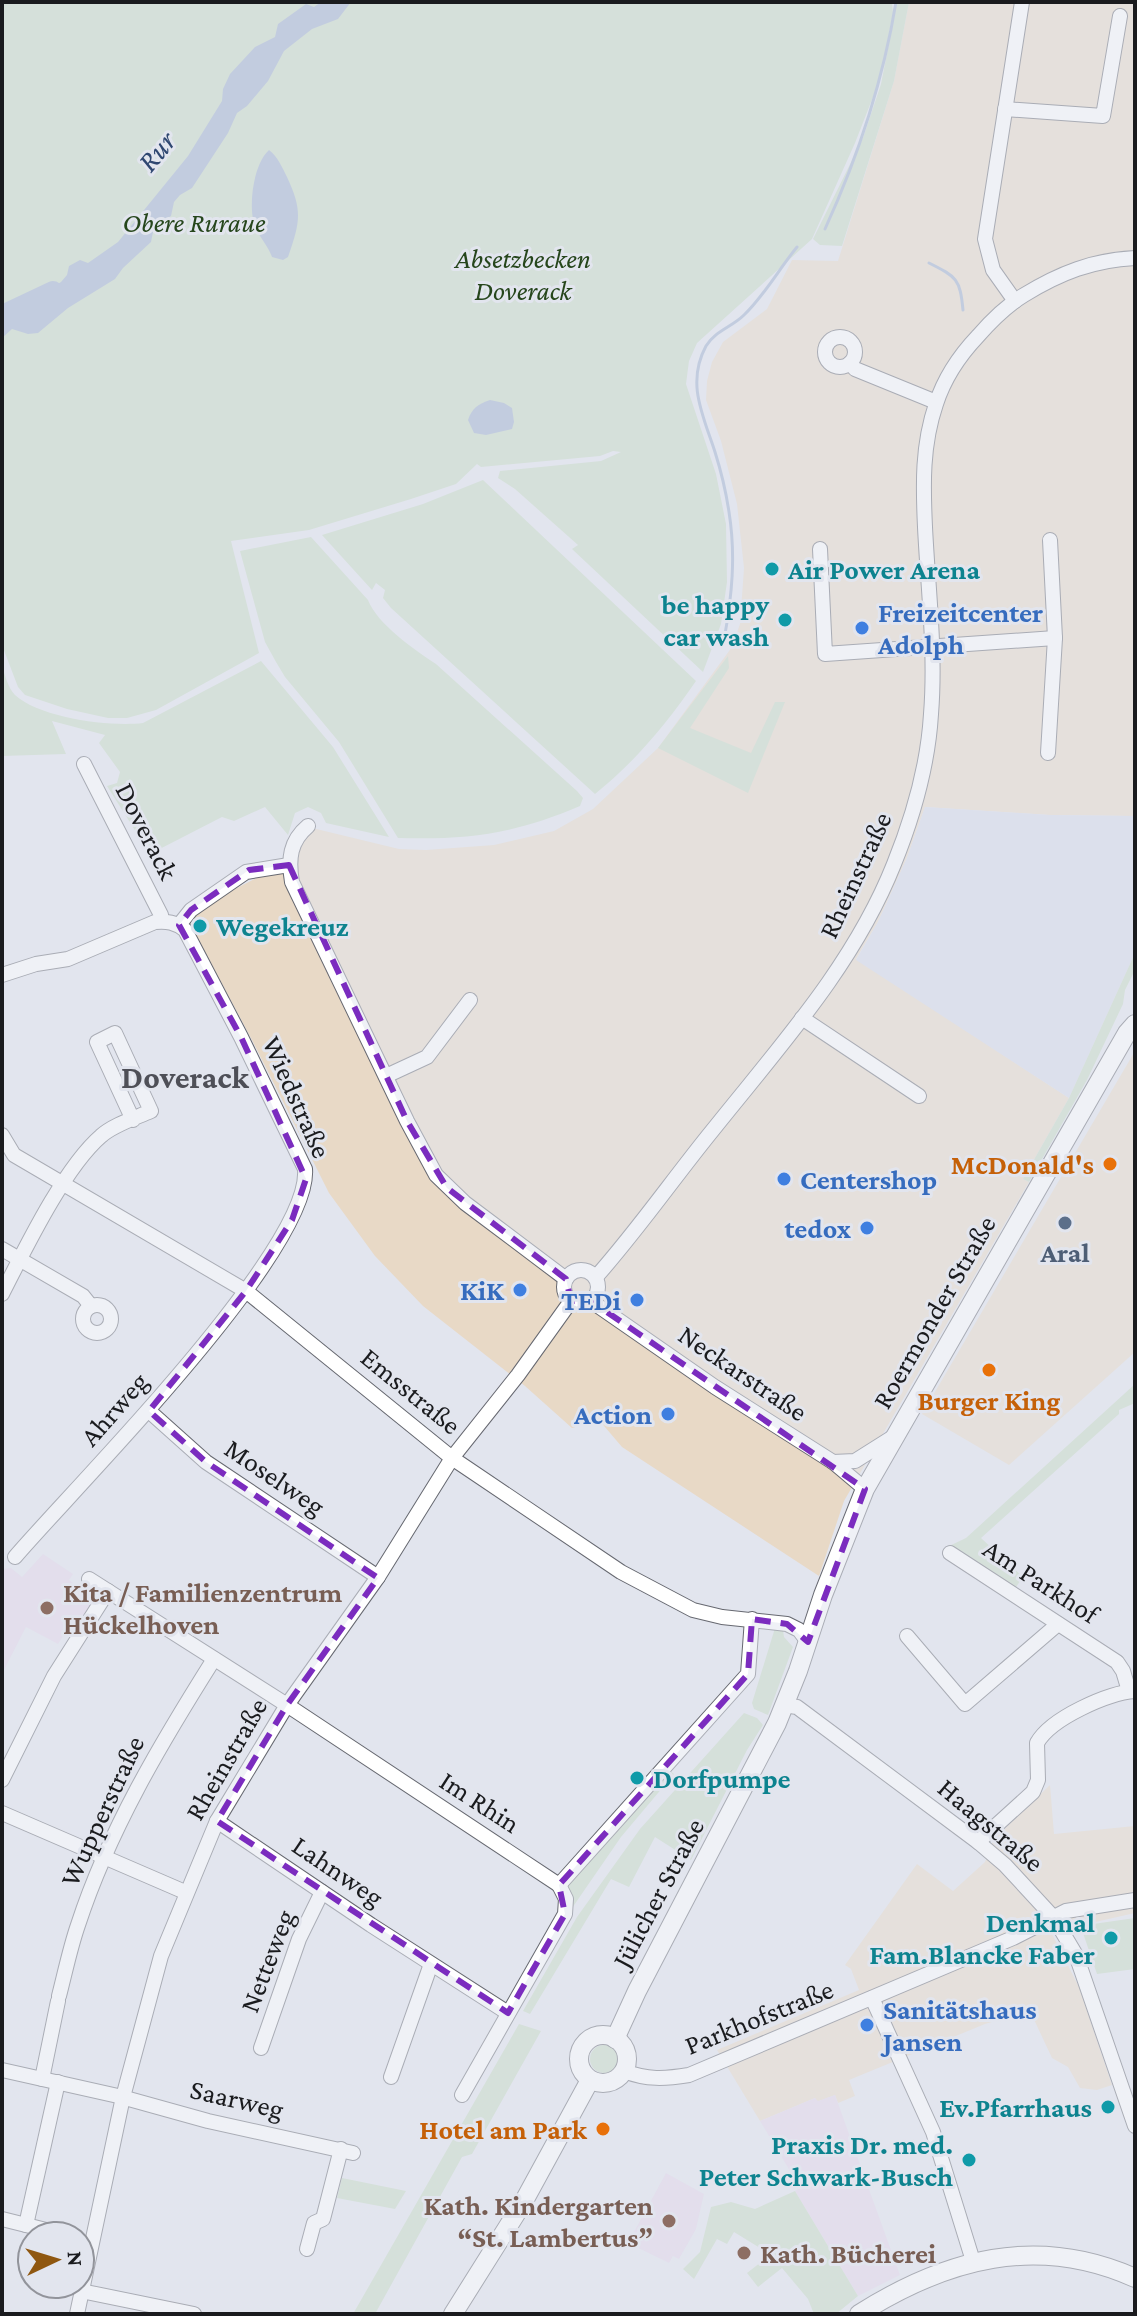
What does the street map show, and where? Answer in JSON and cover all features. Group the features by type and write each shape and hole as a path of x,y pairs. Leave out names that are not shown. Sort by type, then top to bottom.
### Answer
{"main road":[{"name":"Roermonder Straße","path":"808,1642 865,1489 1135,1024"},
{"name":"Jülicher Straße","path":"615,2039 733,1811 784,1705 808,1642"},
{"path":"597,2036 615,2039 626,2052 624,2071 614,2081 590,2080 580,2065 582,2047 597,2036"},
{"path":"453,2314 524,2201 590,2080"},
{"path":"859,2314 905,2286 973,2261 1028,2255 1053,2257 1096,2263 1131,2276"}],"street":[{"path":"1015,301 993,270 985,239 1022,2"},
{"path":"1005,109 1103,116 1120,16"},
{"name":"Rheinstraße","path":"591,1301 598,1291 596,1277 802,1018 852,948 882,891 907,830 923,766 931,716 923,473 927,435 936,402 948,377 967,347 992,319 1015,301 1055,276 1081,267 1135,258"},
{"path":"850,363 855,369 936,402"},
{"path":"1048,753 1055,638 1050,540"},
{"path":"820,549 825,654 1055,638"},
{"name":"Doverack","path":"84,764 162,921"},
{"path":"308,826 299,834 291,849 289,865 292,882 436,1175 465,1203 566,1279"},
{"name":"Doverack","path":"2,975 36,964 68,959 155,922 179,925 191,910 246,872 289,865"},
{"name":"Wiedstraße","path":"179,925 185,930 241,1037 305,1169 301,1199 292,1220 246,1291"},
{"path":"386,1076 427,1057 470,1000"},
{"path":"802,1018 919,1096"},
{"path":"2,1294 64,1183 102,1135 133,1120 151,1111 115,1033 97,1042 133,1120"},
{"name":"Emsstraße","path":"2,1135 14,1155 246,1291 452,1458 633,1578 693,1610 722,1617 787,1624 799,1630 808,1642"},
{"path":"2,1249 83,1296 91,1306"},
{"path":"591,1301 577,1304 571,1301 564,1291 566,1279 582,1270 596,1277"},
{"name":"Ahrweg","path":"15,1557 149,1411 246,1291"},
{"name":"Rheinstraße","path":"91,2220 161,1956 217,1821 287,1705 378,1577 452,1458 518,1375 571,1301"},
{"name":"Neckarstraße","path":"591,1301 727,1395 833,1462 865,1489"},
{"name":"Moselweg","path":"149,1411 206,1462 378,1577"},
{"path":"833,1462 855,1461 893,1437"},
{"name":"Am Parkhof","path":"950,1553 1117,1662 1132,1691 1107,1696 1041,1735 1037,1743 1038,1780 1033,1792 978,1842"},
{"name":"Im Rhin","path":"89,1579 287,1705 559,1885"},
{"path":"2,1780 8,1752 108,1591"},
{"path":"462,2095 565,1914 566,1899 559,1885 748,1674 752,1619"},
{"path":"907,1636 965,1704 1058,1624"},
{"name":"Wupperstraße","path":"42,2079 78,1925 105,1857 138,1784 214,1659"},
{"name":"Haagstraße","path":"784,1705 797,1707 978,1842 1005,1865 1054,1918 1076,1955 1135,2126"},
{"path":"2,1813 185,1892"},
{"name":"Lahnweg","path":"217,1821 508,2013"},
{"name":"Netteweg","path":"261,2048 299,1939 322,1892"},
{"name":"Parkhofstraße","path":"624,2071 663,2080 689,2075 1013,1938 1066,1911 1135,1900"},
{"path":"391,2077 431,1964"},
{"path":"872,1998 933,2132 973,2261"},
{"name":"Saarweg","path":"2,2070 123,2097 208,2121 347,2151 323,2219 314,2223 307,2249"},
{"path":"27,2220 58,2082"},
{"path":"96,2294 194,2314"}],"highlighted area":[{"path":"289,865 407,1121 447,1188 566,1279 571,1301 591,1301 865,1489 808,1642 787,1624 752,1619 748,1674 559,1885 565,1914 508,2013 217,1821 287,1705 378,1578 206,1462 149,1411 246,1291 292,1220 306,1179 241,1037 179,925 191,910 249,870"}],"shaded area":[{"path":"909,2 1135,2 1135,816 1050,815 925,807 907,858 878,922 856,959 1069,1098 1023,1179 1029,1182 844,1501 819,1576 622,1447 599,1420 572,1428 525,1386 423,1306 375,1256 329,1193 187,918 286,863 304,826 399,849 494,845 554,831 593,809 658,748 732,647 740,624 744,568 737,504 721,441 706,400 712,362 723,342 767,309 792,260 838,261 894,81"},
{"path":"925,807 1049,815 1135,816 1135,953 1069,1098 856,960 878,922 907,858"},
{"path":"1135,1051 1135,1352 1009,1465 922,1414"},
{"name":"Kita / Familienzentrum Hückelhoven","path":"43,1554 73,1574 69,1580 87,1593 94,1589 100,1594 80,1627 72,1622 58,1644 26,1627 2,1674 2,1569 11,1568 22,1577"},
{"path":"1050,1785 1054,1834 1135,1826 1135,1913 1051,1932 1079,1987 1112,2085 1097,2090 1080,2088 1068,2067 1052,2058 1030,2011 985,2024 849,2080 855,2096 838,2103 835,2095 817,2102 815,2098 760,2121 717,2050 859,1990 851,1969 845,1965 917,1864 953,1891 985,1862 993,1840"},
{"path":"835,2095 900,2275 858,2296 795,2191 800,2188 760,2121 815,2098 818,2101"},
{"name":"Kath. Kindergarten “St. Lambertus”","path":"666,2173 704,2194 696,2229 679,2259 673,2256 669,2263 628,2243"}],"green space":[{"path":"2,2 892,2 893,13 880,79 812,239 697,343 689,361 686,384 716,474 726,524 727,582 721,624 703,672 572,549 578,545 515,489 498,478 500,471 601,461 621,452 613,451 600,456 481,467 477,464 456,484 411,499 309,530 231,541 259,653 156,710 127,718 108,718 25,695 18,687 2,645"},
{"path":"897,2 909,2 894,81 842,246 820,245 813,239 863,138 881,84"},
{"path":"483,480 696,681 650,741 595,794 391,608 383,598 385,590 376,583 372,590 322,535 423,504"},
{"path":"311,537 388,627 436,664 577,791 583,798 580,806 534,823 490,833 446,838 398,838 339,742 285,677 265,642 240,551"},
{"path":"728,656 729,668 690,728 751,753 775,702 785,702 748,793 658,748"},
{"path":"261,661 333,747 389,837 326,823 321,813 308,807 295,813 288,835 265,807 234,821 222,817 150,854 107,786 117,783 120,772 99,743 105,735 52,721 66,754 2,756 2,666 15,695 41,710 76,719 129,724 143,723"},
{"path":"1135,953 1135,970 1125,990 1123,1004 1087,1080 1029,1182 1023,1179 1069,1098"},
{"path":"1135,1384 1135,1403 1119,1410 1119,1414 981,1538 1023,1577 1014,1590 947,1547 966,1538"},
{"path":"775,1628 783,1630 784,1637 793,1647 768,1715 754,1709 752,1703"},
{"path":"744,1713 757,1718 763,1725 691,1860 655,1837 629,1887 611,1879 530,2014 523,2011 577,1917 640,1829"},
{"path":"668,1769 674,1774 621,1837 570,1911 567,1881"},
{"path":"1135,1918 1135,1969 1097,1974 1083,1933 1086,1925"},
{"path":"519,2024 541,2031 472,2154 462,2157 375,2314 353,2314"},
{"path":"604,2045 614,2049 618,2059 614,2069 604,2073 594,2069 590,2059 594,2049"},
{"path":"342,2178 406,2191 395,2209 337,2198"},
{"path":"795,2191 858,2296 836,2314 814,2314 808,2299 782,2268 758,2287 747,2273 765,2259 765,2251 734,2232 727,2244 717,2239 694,2279 683,2269 700,2252 711,2207 731,2202 755,2209"}],"water":[{"path":"321,2 351,2 338,19 312,29 284,51 268,81 237,113 228,133 192,188 174,202 171,216 154,227 151,242 115,279 68,308 38,333 28,334 12,329 2,338 2,319 61,282 69,266 80,260 88,263 118,242 188,156 222,101 223,89 230,74 255,47 275,37 278,24 306,4 314,7"},
{"path":"269,150 283,170 298,208 295,235 288,257 283,260 272,257 253,221 255,176"},
{"path":"490,400 512,408 512,429 486,435 474,433 468,420 476,407"}],"waterway":[{"path":"825,229 868,118 896,2"},
{"path":"724,640 732,576 731,528 721,474 698,399 697,373 706,346 751,308 797,247"},
{"path":"929,263 955,280 963,310"},
{"name":"Rur","path":"2,315 53,291"}],"place":[{"name":"Air Power Arena","path":"772,569"},
{"name":"be happy car wash","path":"785,620"},
{"name":"Freizeitcenter Adolph","path":"862,628"},
{"name":"Wegekreuz","path":"200,926"},
{"name":"McDonald's","path":"1110,1164"},
{"name":"Centershop","path":"784,1179"},
{"name":"Aral","path":"1065,1223"},
{"name":"tedox","path":"867,1228"},
{"name":"KiK","path":"520,1290"},
{"name":"TEDi","path":"637,1300"},
{"name":"Burger King","path":"989,1370"},
{"name":"Action","path":"668,1414"},
{"name":"Kita / Familienzentrum Hückelhoven","path":"47,1608"},
{"name":"Dorfpumpe","path":"637,1778"},
{"name":"Denkmal Fam.Blancke Faber","path":"1111,1938"},
{"name":"Sanitätshaus Jansen","path":"867,2025"},
{"name":"Ev.Pfarrhaus","path":"1108,2107"},
{"name":"Hotel am Park","path":"603,2129"},
{"name":"Praxis Dr. med. Peter Schwark-Busch","path":"969,2160"},
{"name":"Kath. Kindergarten “St. Lambertus”","path":"669,2221"},
{"name":"Kath. Bücherei","path":"744,2253"}],"district":[{"name":"Doverack","path":"185,1077"}],"park label":[{"name":"Obere Ruraue","path":"194,222"},
{"name":"Absetzbecken Doverack","path":"523,274"}]}
